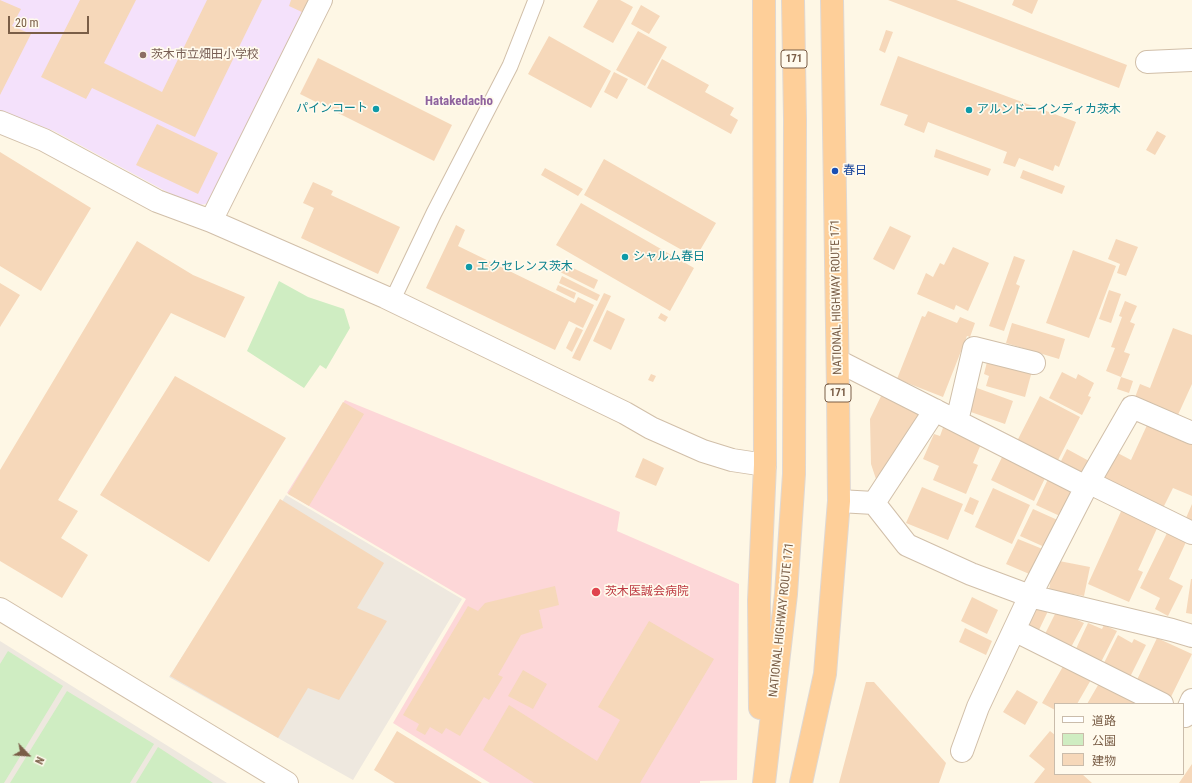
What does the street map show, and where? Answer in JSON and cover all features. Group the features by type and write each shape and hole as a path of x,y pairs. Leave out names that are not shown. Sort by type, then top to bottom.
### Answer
{"highway":[{"path":"762,783 759,600 765,464 764,0"},
{"name":"NATIONAL HIGHWAY ROUTE 171","path":"762,783 786,594 794,474 795,119 793,0"},
{"name":"NATIONAL HIGHWAY ROUTE 171","path":"801,783 825,674 839,502 832,0"}],"street":[{"path":"211,221 321,0"},
{"path":"1147,62 1192,60"},
{"path":"0,122 44,140 157,201 211,221 392,301 624,413 651,428 703,451 732,460 765,464"},
{"path":"957,421 974,348 1034,363"},
{"path":"838,361 957,421 1192,533"},
{"path":"962,751 978,707 1030,596 1087,484 1132,407 1192,433"},
{"path":"874,503 935,410"},
{"path":"839,502 874,503"},
{"path":"874,503 907,545 971,574 1030,596 1192,636"},
{"path":"0,609 287,783"},
{"path":"1014,630 1160,703"},
{"path":"1184,716 1192,700"}],"lane":[{"path":"392,301 434,213 510,66 536,0"}],"shaded area":[{"name":"茨木市立畑田小学校","path":"0,0 313,0 212,203 193,206 54,131 0,111"},
{"name":"茨木医誠会病院","path":"345,400 620,512 617,531 739,584 737,780 700,781 700,783 490,783 393,723 466,599 287,493"},
{"path":"286,495 462,599 353,780 169,677"},
{"path":"0,641 227,783 0,783"}],"green space":[{"path":"279,281 308,297 344,309 350,328 326,369 320,365 304,388 247,351"},
{"path":"8,651 63,686 4,783 0,783 0,664"},
{"path":"67,691 154,744 130,783 10,783"},
{"path":"158,747 213,783 136,783"}],"building":[{"path":"0,0 21,9 12,26 31,34 0,95"},
{"path":"80,0 136,0 104,63 162,92 207,0 262,0 195,137 92,88 86,99 41,77"},
{"path":"291,0 310,0 304,13 289,6"},
{"path":"598,0 620,0 633,7 613,43 583,27"},
{"path":"888,0 956,0 1127,65 1119,88"},
{"path":"1014,0 1038,0 1032,14 1012,5"},
{"path":"641,5 660,16 649,34 631,24"},
{"path":"886,30 893,32 885,53 879,50"},
{"path":"638,31 667,47 645,86 616,70"},
{"path":"549,36 611,71 591,108 528,74"},
{"name":"アルンドーインディカ茨木","path":"898,56 1076,122 1059,167 1055,165 1053,171 1019,158 1015,167 1003,163 1007,152 928,122 924,133 904,125 908,115 880,105"},
{"name":"パインコート","path":"318,58 452,125 434,161 300,94"},
{"path":"662,59 709,85 705,92 734,108 730,115 738,120 731,134 647,88"},
{"path":"614,72 628,79 617,99 604,92"},
{"path":"157,124 218,153 198,194 136,165"},
{"path":"1157,131 1166,136 1155,155 1146,150"},
{"path":"936,149 991,169 988,176 934,157"},
{"path":"0,152 91,208 41,291 0,266"},
{"path":"604,159 716,223 699,252 692,248 689,254 584,195"},
{"path":"545,168 583,189 578,196 541,175"},
{"path":"1023,170 1065,186 1062,194 1020,178"},
{"path":"313,182 333,191 331,195 400,227 378,274 301,238 314,208 303,203"},
{"name":"シャルム春日","path":"581,203 694,268 670,311 556,245"},
{"name":"エクセレンス茨木","path":"456,225 465,230 458,246 575,303 578,297 594,305 583,328 569,321 555,350 426,288"},
{"path":"890,226 911,236 894,270 873,259"},
{"path":"1116,239 1138,247 1126,276 1117,273 1120,264 1108,259"},
{"path":"137,241 193,275 245,297 225,338 171,313 58,500 78,511 61,538 88,555 62,598 0,561 0,470"},
{"path":"953,247 989,263 968,311 956,305 954,310 917,294 926,273 933,277 940,263 944,265"},
{"path":"1073,250 1116,266 1089,338 1046,323"},
{"path":"1014,256 1025,260 1016,284 1020,286 1004,331 989,326"},
{"path":"554,259 598,280 594,289 550,267"},
{"path":"562,276 600,295 597,301 559,283"},
{"path":"0,283 20,295 0,327"},
{"path":"558,285 576,293 574,299 556,290"},
{"path":"1109,290 1121,294 1111,323 1099,319"},
{"path":"604,293 611,296 580,361 572,358"},
{"path":"1125,301 1137,306 1130,322 1135,324 1124,352 1130,354 1121,377 1106,371 1115,348 1111,347 1122,317 1119,316"},
{"path":"607,310 625,319 611,350 593,341"},
{"path":"928,311 957,323 960,317 975,323 970,337 967,336 943,397 897,379 922,316 925,317"},
{"path":"661,313 668,317 665,322 658,318"},
{"path":"1012,323 1065,339 1059,359 1006,343"},
{"path":"576,327 583,330 572,352 566,348"},
{"path":"1173,328 1192,335 1192,384 1177,417 1134,400 1140,384 1150,388"},
{"path":"988,358 1032,371 1025,397 986,386 989,376 984,374"},
{"path":"1062,372 1076,379 1078,374 1094,383 1088,396 1091,397 1082,415 1049,398"},
{"path":"651,374 656,376 653,382 648,380"},
{"path":"175,376 286,438 209,562 100,495"},
{"path":"1121,377 1133,381 1129,393 1117,389"},
{"path":"977,388 1013,401 1005,424 968,411"},
{"path":"884,390 924,410 878,485 871,464 870,419"},
{"path":"1040,396 1080,417 1055,466 1015,445"},
{"path":"343,402 364,414 309,506 288,494"},
{"path":"1148,423 1192,444 1192,496 1173,488 1161,512 1095,480 1110,449 1131,460"},
{"path":"944,425 981,444 973,463 978,465 966,494 933,480 939,466 923,459 934,434 940,436"},
{"path":"1067,449 1089,461 1080,478 1058,467"},
{"path":"1004,453 1047,474 1034,501 991,480"},
{"path":"643,458 664,468 656,486 635,477"},
{"path":"1048,479 1074,490 1062,517 1036,505"},
{"path":"922,487 963,504 948,540 906,523"},
{"path":"993,488 1030,505 1012,544 975,527"},
{"path":"970,497 979,501 973,515 964,511"},
{"path":"280,499 384,563 357,608 387,621 339,700 308,688 278,738 170,676"},
{"path":"1192,504 1192,529 1183,525"},
{"path":"1123,507 1159,524 1138,570 1143,572 1129,602 1088,584"},
{"path":"1033,509 1062,522 1049,549 1020,536"},
{"path":"1167,533 1186,542 1169,579 1183,586 1168,616 1155,609 1160,598 1140,588"},
{"path":"1018,539 1045,550 1034,576 1006,564"},
{"path":"1054,560 1090,567 1084,596 1049,590"},
{"path":"1192,579 1192,614 1186,613"},
{"path":"555,586 559,605 539,610 543,628 521,635 498,675 503,677 489,700 484,697 460,736 446,728 442,734 430,727 425,735 416,730 419,724 403,715 468,606 478,611 485,603"},
{"path":"972,597 998,610 987,634 961,621"},
{"path":"1036,606 1048,611 1038,632 1027,628"},
{"path":"1057,610 1084,623 1070,649 1044,636"},
{"path":"649,621 714,659 640,783 534,783 483,750 509,705 597,761 620,720 598,707"},
{"path":"1088,623 1102,629 1104,625 1117,631 1100,664 1075,651"},
{"path":"965,628 992,641 986,655 959,642"},
{"path":"1118,635 1132,643 1134,639 1146,645 1129,679 1103,665"},
{"path":"1157,638 1192,654 1169,701 1135,684"},
{"path":"1065,663 1092,678 1078,703 1054,703 1054,709 1042,703"},
{"path":"523,670 547,684 533,709 508,696"},
{"path":"1101,680 1135,700 1133,703 1088,703"},
{"path":"866,682 874,682 946,763 939,783 839,783"},
{"path":"1017,690 1038,702 1025,725 1003,712"},
{"path":"397,731 482,783 395,783 374,770"},
{"path":"1050,731 1054,734 1054,775 1083,775 1092,783 1034,783 1045,769 1029,756"},
{"path":"1192,764 1192,783 1179,783"}],"place":[{"name":"茨木市立畑田小学校","path":"143,55"},
{"name":"パインコート","path":"376,109"},
{"name":"アルンドーインディカ茨木","path":"969,110"},
{"name":"春日","path":"835,171"},
{"name":"シャルム春日","path":"625,257"},
{"name":"エクセレンス茨木","path":"469,267"},
{"name":"茨木医誠会病院","path":"596,592"}],"district":[{"name":"Hatakedacho","path":"459,102"}]}
